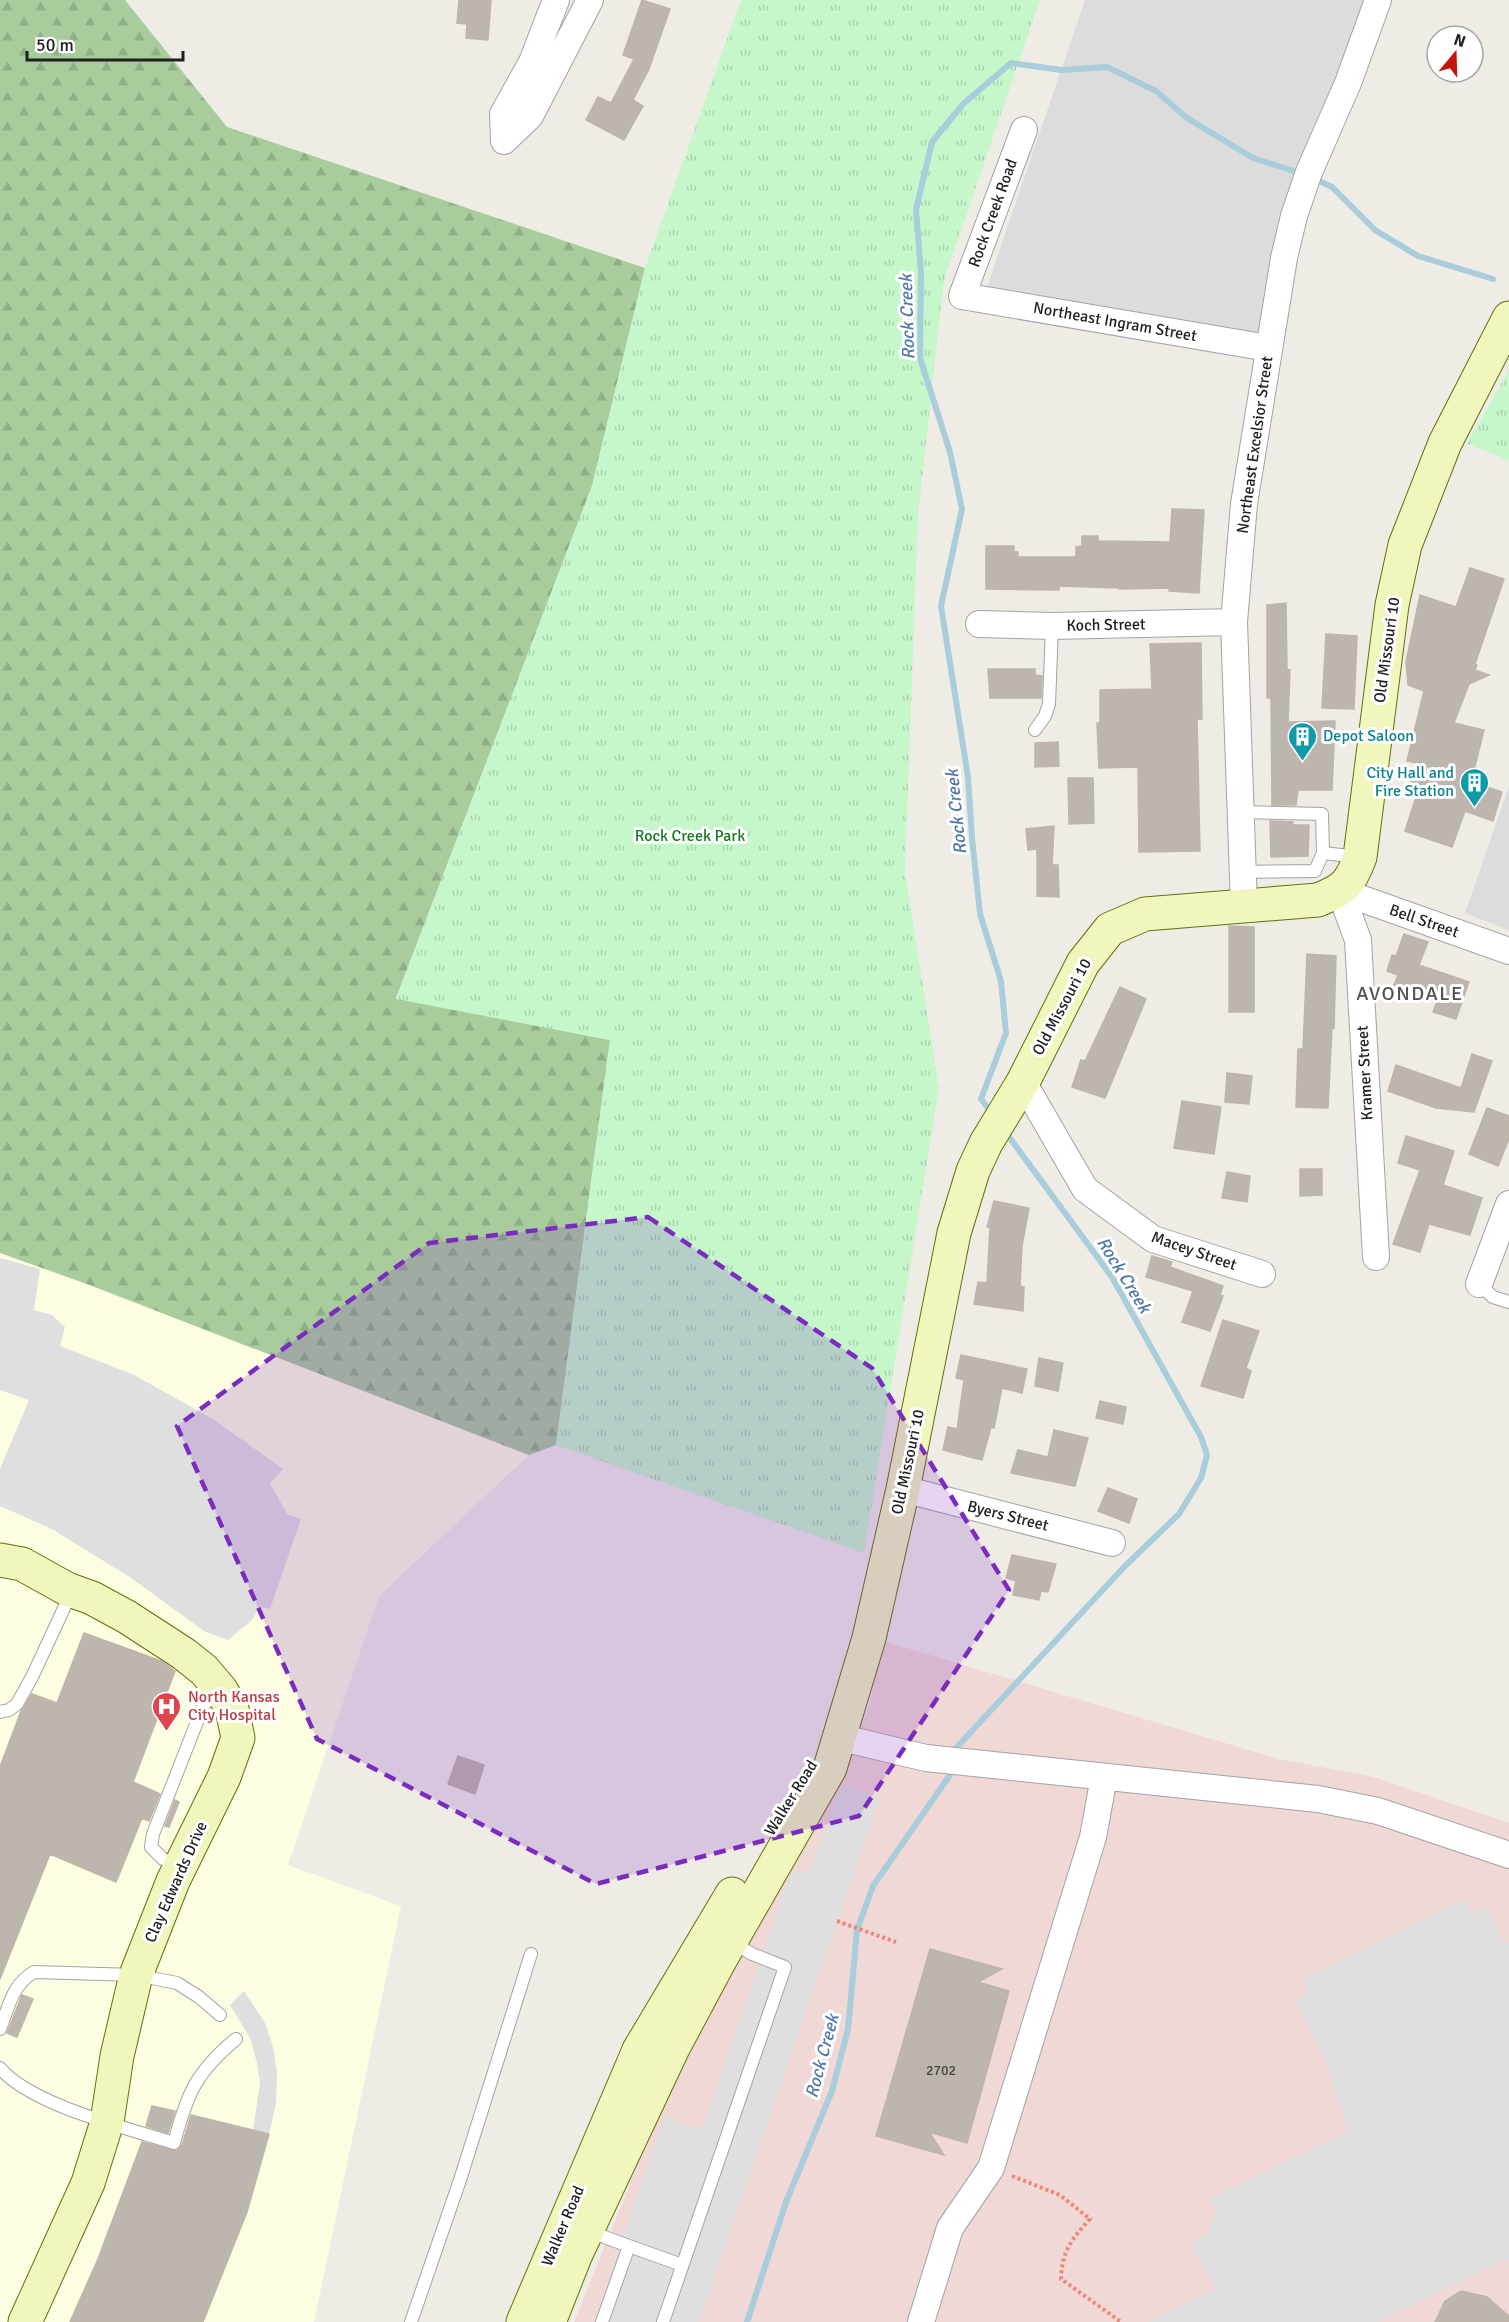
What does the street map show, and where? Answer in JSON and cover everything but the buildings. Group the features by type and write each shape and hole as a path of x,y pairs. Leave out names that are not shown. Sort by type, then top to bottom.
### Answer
{"street":[{"path":"556,0 532,62 503,114 504,141 530,116 590,0"},
{"name":"Northeast Excelsior Street","path":"1244,907 1234,622 1244,504 1268,348 1294,216 1309,172 1347,83 1378,0"},
{"name":"Rock Creek Road","path":"962,296 1024,130"},
{"name":"Northeast Ingram Street","path":"962,296 1268,348"},
{"name":"Old Missouri 10","path":"838,1737 869,1638 903,1489 954,1233 973,1172 986,1143 1083,963 1110,929 1145,914 1244,907 1352,879 1359,857 1392,605 1405,545 1444,443 1504,326"},
{"name":"Koch Street","path":"979,624 1052,626 1234,622"},
{"name":"Bell Street","path":"1321,886 1509,951"},
{"name":"Kramer Street","path":"1321,886 1358,940 1376,1257"},
{"name":"Macey Street","path":"1016,1091 1085,1190 1153,1239 1262,1274"},
{"path":"1479,1284 1509,1204"},
{"name":"Byers Street","path":"903,1489 1112,1543"},
{"name":"Clay Edwards Drive","path":"0,1560 22,1564 72,1591 92,1598 128,1617 184,1654 204,1670 221,1690 232,1709 238,1738 224,1777 181,1866 136,1975 117,2056 107,2122 88,2183 25,2322"},
{"path":"838,1737 926,1758 1318,1799 1378,1811 1509,1855"},
{"name":"Walker Road","path":"523,2322 673,2048 721,1934 830,1768 838,1737"},
{"path":"921,2322 950,2228 991,2168 1093,1837 1104,1777"},
{"name":"Walker Road","path":"549,2322 576,2225"}],"lane":[{"path":"1035,730 1046,716 1049,704 1052,626"},
{"path":"1240,812 1322,814 1321,886 1242,872"},
{"path":"1323,853 1359,857"},
{"path":"1479,1284 1493,1297 1509,1302"},
{"path":"0,1712 9,1710 17,1704 72,1591"},
{"path":"181,1866 163,1859 151,1846 153,1834 204,1704 221,1690"},
{"path":"663,2322 785,1967 752,1954 721,1934"},
{"path":"411,2322 460,2180 531,1954"},
{"path":"0,2029 17,1987 23,1979 34,1972 136,1975 177,1983 199,1997 220,2015"},
{"path":"0,2068 11,2080 29,2092 107,2122 174,2143 189,2093 202,2071 236,2039"},
{"path":"576,2225 682,2265"},
{"path":"602,2322 629,2246"}],"path":[{"path":"837,1921 896,1942"},
{"path":"991,2168 1060,2195 1090,2218 1071,2240 1062,2261 1061,2279 1120,2322"}],"highlighted area":[{"path":"648,1217 872,1368 1009,1590 859,1816 596,1884 317,1739 177,1426 429,1243"}],"shaded area":[{"path":"1085,0 1366,0 1260,335 986,290"},
{"path":"1509,786 1509,930 1465,913"},
{"name":"North Kansas City Hospital","path":"0,1253 87,1284 529,1455 379,1596 288,1865 401,1906 314,2322 0,2322"},
{"path":"0,1258 40,1269 34,1310 52,1315 65,1327 60,1346 132,1374 213,1419 283,1469 270,1483 287,1514 301,1519 270,1609 260,1607 251,1621 228,1640 204,1631 131,1578 52,1529 0,1506 0,1469 29,1400 0,1390"},
{"path":"883,1641 1279,1759 1374,1777 1509,1823 1509,2322 574,2322 666,2095 839,1779 870,1703"},
{"path":"842,1785 880,1798 699,2322 594,2322 664,2117 702,2130 792,1869 809,1873"},
{"path":"1464,1900 1473,1914 1487,1907 1504,1944 1509,1942 1509,2258 1378,2322 1148,2322 1216,2290 1190,2244 1208,2234 1216,2215 1210,2199 1348,2131 1325,2061 1295,2001 1309,1993 1302,1979"},
{"path":"244,1991 265,2023 273,2046 277,2073 276,2104 269,2134 253,2130 260,2083 257,2063 251,2040 230,2005"}],"green space":[{"path":"0,0 125,0 227,127 645,268 592,486 396,998 610,1040 556,1445 529,1455 87,1284 0,1253"},
{"name":"Rock Creek Park","path":"741,0 1040,0 944,280 918,515 905,872 939,1088 864,1553 556,1445 610,1040 396,999 592,486 645,268"},
{"path":"1509,370 1509,460 1467,444"}],"waterway":[{"name":"Rock Creek","path":"993,1114 981,1099 1006,1033 1001,981 980,914 968,777 941,606 962,509 950,452 920,358 921,272 916,210 932,142 963,104 1011,63 1062,70 1107,67 1156,91 1187,118 1253,158 1297,172"},
{"name":"Rock Creek","path":"1315,179 1332,187 1375,230 1418,256 1493,279"},
{"name":"Rock Creek","path":"956,1748 1124,1567 1179,1514 1201,1478 1207,1455 1201,1437 1112,1277 1004,1130"},
{"name":"Rock Creek","path":"747,2322 786,2202 832,2091 848,2029 857,1930 873,1886 950,1775"}],"place":[{"name":"Depot Saloon","path":"1302,762"},
{"name":"City Hall and Fire Station","path":"1475,808"},
{"name":"North Kansas City Hospital","path":"167,1732"}],"district":[{"name":"AVONDALE","path":"1410,993"}]}
